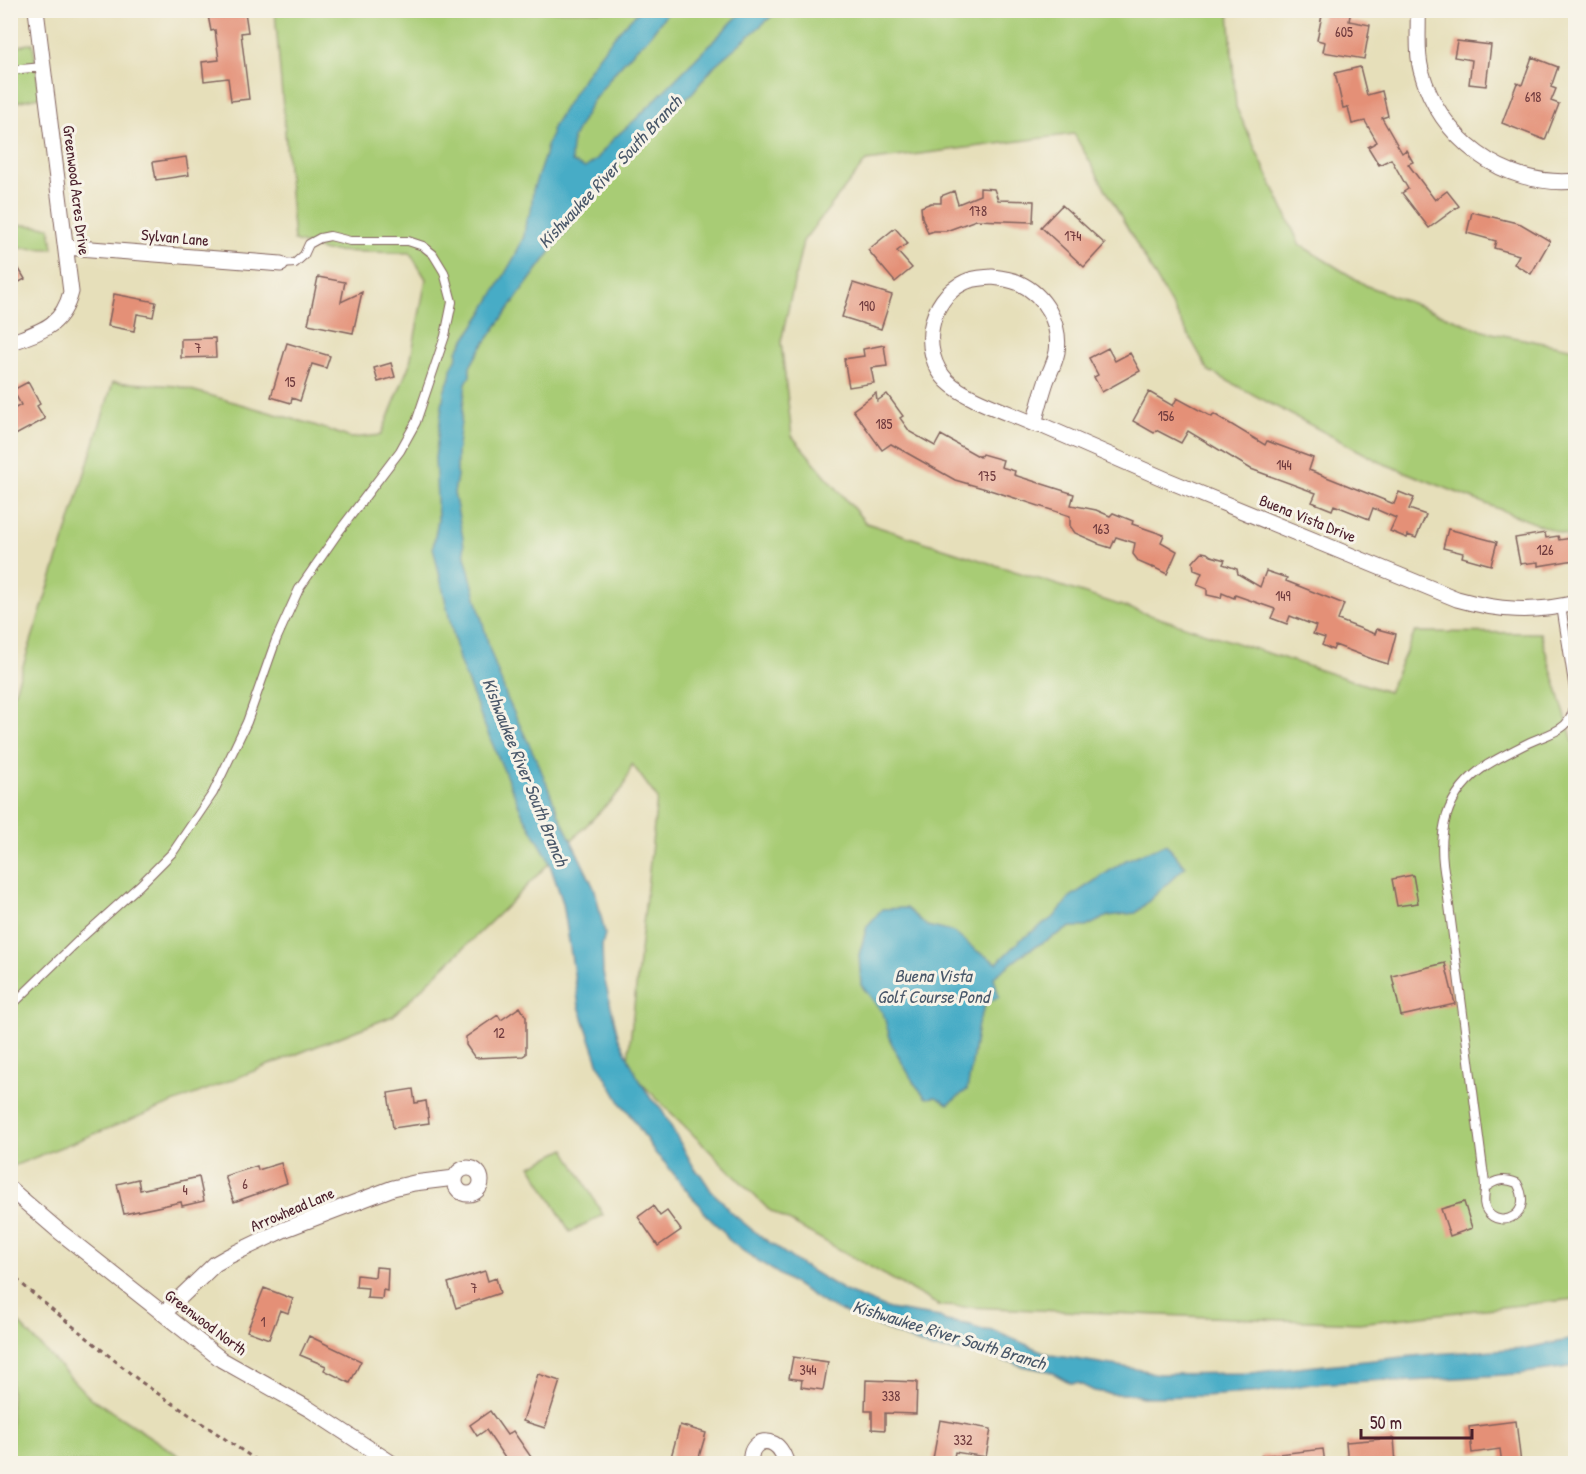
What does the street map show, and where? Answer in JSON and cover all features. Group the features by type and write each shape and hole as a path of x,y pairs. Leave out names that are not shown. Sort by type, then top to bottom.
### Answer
{"street":[{"name":"Greenwood Acres Drive","path":"10,343 46,328 57,319 65,310 71,292 36,10"},
{"path":"1418,10 1420,69 1432,103 1450,129 1473,151 1502,169 1535,179 1575,181"},
{"name":"Sylvan Lane","path":"66,247 281,264"},
{"name":"Buena Vista Drive","path":"1034,424 1057,350 1056,330 1049,310 1031,290 1005,278 978,278 965,282 946,297 939,307 933,319 930,344 938,369 946,380 967,395 1034,424 1043,426 1167,480 1457,599 1504,609 1543,609 1568,605"},
{"name":"Arrowhead Lane","path":"164,1314 215,1264 283,1230 393,1188 455,1178"},
{"name":"Greenwood North","path":"10,1189 60,1232 222,1360 309,1409 393,1464"},
{"path":"752,1464 750,1453 753,1448 764,1442 770,1442 776,1445 788,1464"}],"lane":[{"path":"10,70 43,67"},
{"path":"10,1007 174,852 213,793 242,732 276,640 299,590 340,530 400,450 416,422 445,336 452,302 444,272 433,254 423,246 408,241 350,241 330,236 309,244 304,255 295,263 281,264"},
{"path":"1485,1188 1495,1180 1517,1183 1522,1192 1523,1205 1517,1215 1505,1220 1493,1216 1487,1211 1484,1201 1485,1188 1442,862 1442,834 1449,808 1462,787 1486,766 1567,724 1574,709 1575,696 1568,605"}],"path":[{"path":"10,1273 141,1382 262,1464"}],"green space":[{"path":"275,11 1229,11 1236,107 1300,245 1367,286 1487,332 1575,349 1575,539 1382,463 1209,371 1074,134 866,161 803,241 781,342 792,436 866,523 1388,692 1415,632 1540,633 1575,747 1575,1299 1359,1323 940,1306 769,1210 627,1069 657,798 632,764 623,788 508,905 393,1016 11,1167 11,703 113,382 177,386 314,425 351,438 381,435 410,363 426,279 410,253 325,251 294,241"},
{"path":"33,43 40,97 11,103 10,48"},
{"path":"11,224 50,227 53,249 11,248"},
{"path":"565,1149 603,1215 570,1232 531,1166"},
{"path":"11,1315 88,1396 190,1463 11,1463"}],"water":[{"name":"Kishwaukee River South Branch","path":"639,11 669,11 649,37 615,72 592,102 573,138 571,156 572,162 585,168 596,160 613,139 635,120 743,11 778,11 715,65 693,92 635,149 624,156 586,204 479,351 470,367 470,376 466,383 454,493 465,556 490,650 507,698 595,890 605,934 602,945 603,973 618,1036 636,1074 651,1099 660,1107 695,1169 728,1210 756,1233 803,1266 845,1291 889,1309 940,1317 946,1321 994,1331 1051,1355 1148,1371 1154,1374 1249,1373 1433,1354 1526,1348 1575,1339 1575,1366 1518,1374 1397,1382 1387,1380 1311,1384 1265,1392 1203,1396 1142,1397 1094,1391 1078,1383 1071,1383 1049,1371 1005,1362 993,1357 932,1349 827,1305 743,1251 728,1239 706,1215 701,1206 656,1154 621,1104 599,1065 579,1006 563,903 547,856 523,815 459,660 433,547 438,520 435,458 444,392 458,355 457,351 483,312 524,236 526,220 531,211 533,190 552,135 551,130 602,52"},
{"name":"Buena Vista Golf Course Pond","path":"1166,844 1185,867 1136,913 1108,916 1086,927 1071,927 1029,950 994,977 999,997 986,1003 978,1024 967,1090 948,1104 936,1097 926,1098 914,1083 892,1045 883,1013 861,985 859,955 867,926 882,909 906,908 927,926 953,932 997,963 1019,941 1055,916 1070,897 1126,860"}],"building":[{"path":"207,10 245,12 248,32 241,33 249,99 231,101 228,78 204,81 202,62 219,60 215,30 211,31"},
{"path":"1323,10 1351,10 1349,21 1370,25 1364,59 1323,52 1325,42 1317,40"},
{"path":"1457,41 1491,45 1486,86 1469,84 1472,60 1454,57"},
{"path":"1532,57 1558,67 1551,87 1556,89 1551,101 1559,104 1545,140 1502,123 1517,83 1522,85"},
{"path":"1360,67 1367,95 1382,91 1388,116 1382,118 1402,153 1406,150 1413,162 1408,164 1435,200 1447,191 1459,206 1429,228 1402,193 1408,189 1391,159 1379,165 1368,147 1377,142 1365,121 1352,124 1348,107 1343,108 1335,73"},
{"path":"186,157 189,175 156,180 153,162"},
{"path":"980,188 994,189 998,200 1034,201 1033,222 976,220 946,231 928,233 921,207 931,203 941,203 941,196 954,191 958,204 980,195"},
{"path":"1062,205 1105,244 1084,267 1041,227"},
{"path":"1472,212 1521,224 1550,241 1531,274 1514,264 1519,255 1494,248 1496,241 1467,233"},
{"path":"895,228 908,243 897,251 912,268 895,282 868,250"},
{"path":"10,254 25,279 10,287"},
{"path":"318,277 345,282 341,302 362,292 353,333 308,324"},
{"path":"853,283 892,295 881,329 842,317"},
{"path":"114,294 156,302 153,317 137,314 134,331 108,326"},
{"path":"215,338 216,357 181,358 181,339"},
{"path":"287,343 330,356 326,368 312,364 300,401 292,398 291,403 271,397"},
{"path":"884,345 887,366 871,368 874,383 849,387 844,359 864,356 863,349"},
{"path":"1108,348 1115,361 1130,353 1140,371 1102,392 1094,377 1098,375 1089,358"},
{"path":"391,363 395,377 378,382 374,368"},
{"path":"28,382 40,404 37,406 45,419 10,438 10,411 21,405 13,390"},
{"path":"1149,392 1173,406 1177,398 1212,417 1214,414 1265,445 1267,441 1313,458 1309,470 1394,504 1399,492 1414,498 1409,509 1426,515 1416,538 1408,535 1407,538 1390,531 1396,518 1373,508 1369,519 1334,505 1332,510 1312,502 1316,493 1251,469 1188,431 1181,443 1156,430 1154,433 1133,421"},
{"path":"876,393 877,401 887,394 903,416 900,418 910,432 935,446 941,435 980,457 982,454 1003,460 1001,467 1015,471 1014,475 1074,494 1071,505 1096,510 1110,516 1113,513 1133,521 1132,524 1164,535 1161,542 1177,551 1167,574 1139,562 1133,554 1135,543 1116,537 1111,548 1098,544 1075,533 1070,526 1070,516 955,480 891,444 882,450 853,410"},
{"path":"1448,529 1497,542 1491,565 1462,557 1463,553 1443,548"},
{"path":"1545,533 1546,538 1558,536 1559,540 1572,538 1575,560 1538,566 1538,562 1520,564 1515,538"},
{"path":"1202,552 1225,560 1223,564 1237,569 1238,574 1260,587 1266,571 1344,604 1338,620 1375,634 1377,629 1396,634 1388,664 1335,645 1333,650 1322,645 1325,638 1313,634 1316,626 1290,616 1287,624 1271,618 1275,609 1235,595 1234,598 1222,593 1221,598 1207,595 1207,589 1197,585 1202,573 1194,570 1193,562"},
{"path":"1413,875 1418,903 1397,906 1392,879"},
{"path":"1445,963 1455,1004 1401,1016 1392,976"},
{"path":"520,1007 526,1017 526,1054 475,1058 466,1045 466,1037 498,1015 501,1020"},
{"path":"413,1089 415,1103 426,1101 429,1123 393,1128 388,1093"},
{"path":"281,1163 287,1183 234,1202 225,1176 257,1166 258,1170"},
{"path":"199,1177 204,1201 182,1206 181,1202 124,1214 117,1184 138,1179 140,1190"},
{"path":"1464,1202 1472,1228 1450,1236 1441,1209"},
{"path":"653,1206 660,1216 667,1211 681,1230 658,1246 638,1217"},
{"path":"376,1267 388,1268 387,1291 383,1290 382,1299 367,1298 368,1288 356,1287 357,1275 375,1277"},
{"path":"485,1271 488,1281 496,1278 500,1293 456,1308 448,1283"},
{"path":"264,1288 293,1299 288,1313 280,1310 269,1339 247,1331"},
{"path":"309,1336 361,1361 350,1383 324,1370 326,1366 300,1355"},
{"path":"793,1357 828,1362 823,1390 801,1387 802,1380 789,1378"},
{"path":"538,1374 560,1381 545,1428 523,1421"},
{"path":"866,1380 917,1382 916,1414 885,1413 885,1430 872,1429 872,1411 865,1411"},
{"path":"490,1411 507,1435 513,1431 531,1457 521,1464 509,1464 486,1430 477,1436 470,1425"},
{"path":"940,1420 991,1429 986,1457 955,1452 953,1462 933,1459"},
{"path":"1516,1421 1521,1464 1502,1464 1500,1449 1472,1453 1469,1427"},
{"path":"680,1425 706,1433 697,1464 669,1464"},
{"path":"1394,1438 1396,1464 1348,1464 1346,1442"},
{"path":"1323,1449 1325,1464 1262,1464 1261,1456"}]}
